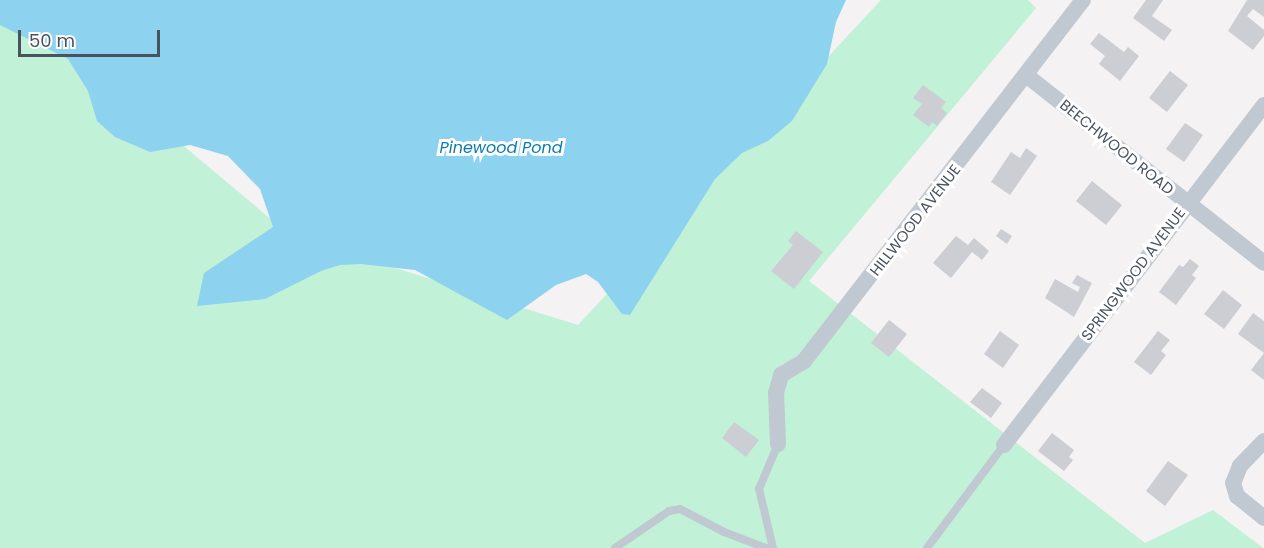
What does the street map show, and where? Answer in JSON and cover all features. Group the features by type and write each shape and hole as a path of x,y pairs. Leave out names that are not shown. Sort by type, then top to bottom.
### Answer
{"street":[{"name":"HILLWOOD AVENUE","path":"778,444 776,393 781,375 804,361 1083,0"},
{"name":"BEECHWOOD ROAD","path":"1026,75 1264,263"},
{"name":"SPRINGWOOD AVENUE","path":"1004,445 1264,105"},
{"path":"1264,441 1234,476 1237,496 1264,518"}],"lane":[{"path":"772,548 759,489 778,444"},
{"path":"927,548 1004,445"},
{"path":"615,548 669,511 680,509 724,532 766,548"}],"green space":[{"path":"0,0 9,0 290,235 578,325 881,0 1028,0 1036,8 809,281 1145,543 1213,510 1263,548 0,548"}],"water":[{"name":"Pinewood Pond","path":"0,0 846,0 836,22 827,64 792,121 768,141 742,153 715,179 630,315 622,314 598,282 586,274 556,285 507,320 415,270 361,264 340,265 321,271 265,299 197,306 204,273 273,227 260,189 228,156 190,145 150,152 115,137 97,121 88,91 68,59 0,25"}],"building":[{"path":"1146,0 1163,0 1152,16 1172,30 1164,41 1133,18"},
{"path":"1247,0 1264,0 1264,17 1253,9 1247,16 1264,30 1264,36 1253,50 1228,31"},
{"path":"1099,33 1124,52 1128,47 1139,56 1120,81 1099,64 1105,56 1090,44"},
{"path":"1170,71 1188,85 1167,112 1149,98"},
{"path":"923,85 946,102 941,108 947,113 937,126 932,122 929,127 913,115 922,104 913,98"},
{"path":"1185,123 1203,135 1184,162 1166,149"},
{"path":"1026,148 1037,156 1010,195 991,182 1011,152 1020,158"},
{"path":"1092,181 1122,205 1106,225 1076,201"},
{"path":"1001,229 1012,236 1007,244 996,236"},
{"path":"796,231 823,252 794,289 771,271 793,245 788,241"},
{"path":"956,236 968,245 974,238 989,251 982,260 972,252 951,278 933,263"},
{"path":"1190,259 1199,266 1192,275 1196,278 1176,305 1159,292 1179,265 1183,267"},
{"path":"1077,275 1092,283 1074,317 1045,298 1055,279 1078,292 1080,287 1072,283"},
{"path":"1223,290 1242,305 1224,329 1204,314"},
{"path":"1253,313 1264,321 1264,353 1238,334"},
{"path":"889,320 907,334 889,357 871,343"},
{"path":"1000,331 1019,345 1003,368 984,354"},
{"path":"1158,331 1170,340 1161,351 1166,355 1151,375 1134,362"},
{"path":"1264,353 1264,380 1251,370"},
{"path":"982,388 1002,403 991,418 970,402"},
{"path":"734,422 759,440 746,457 722,438"},
{"path":"1052,433 1074,450 1069,457 1073,460 1064,471 1038,451"},
{"path":"1168,461 1188,475 1165,506 1146,491"}]}
